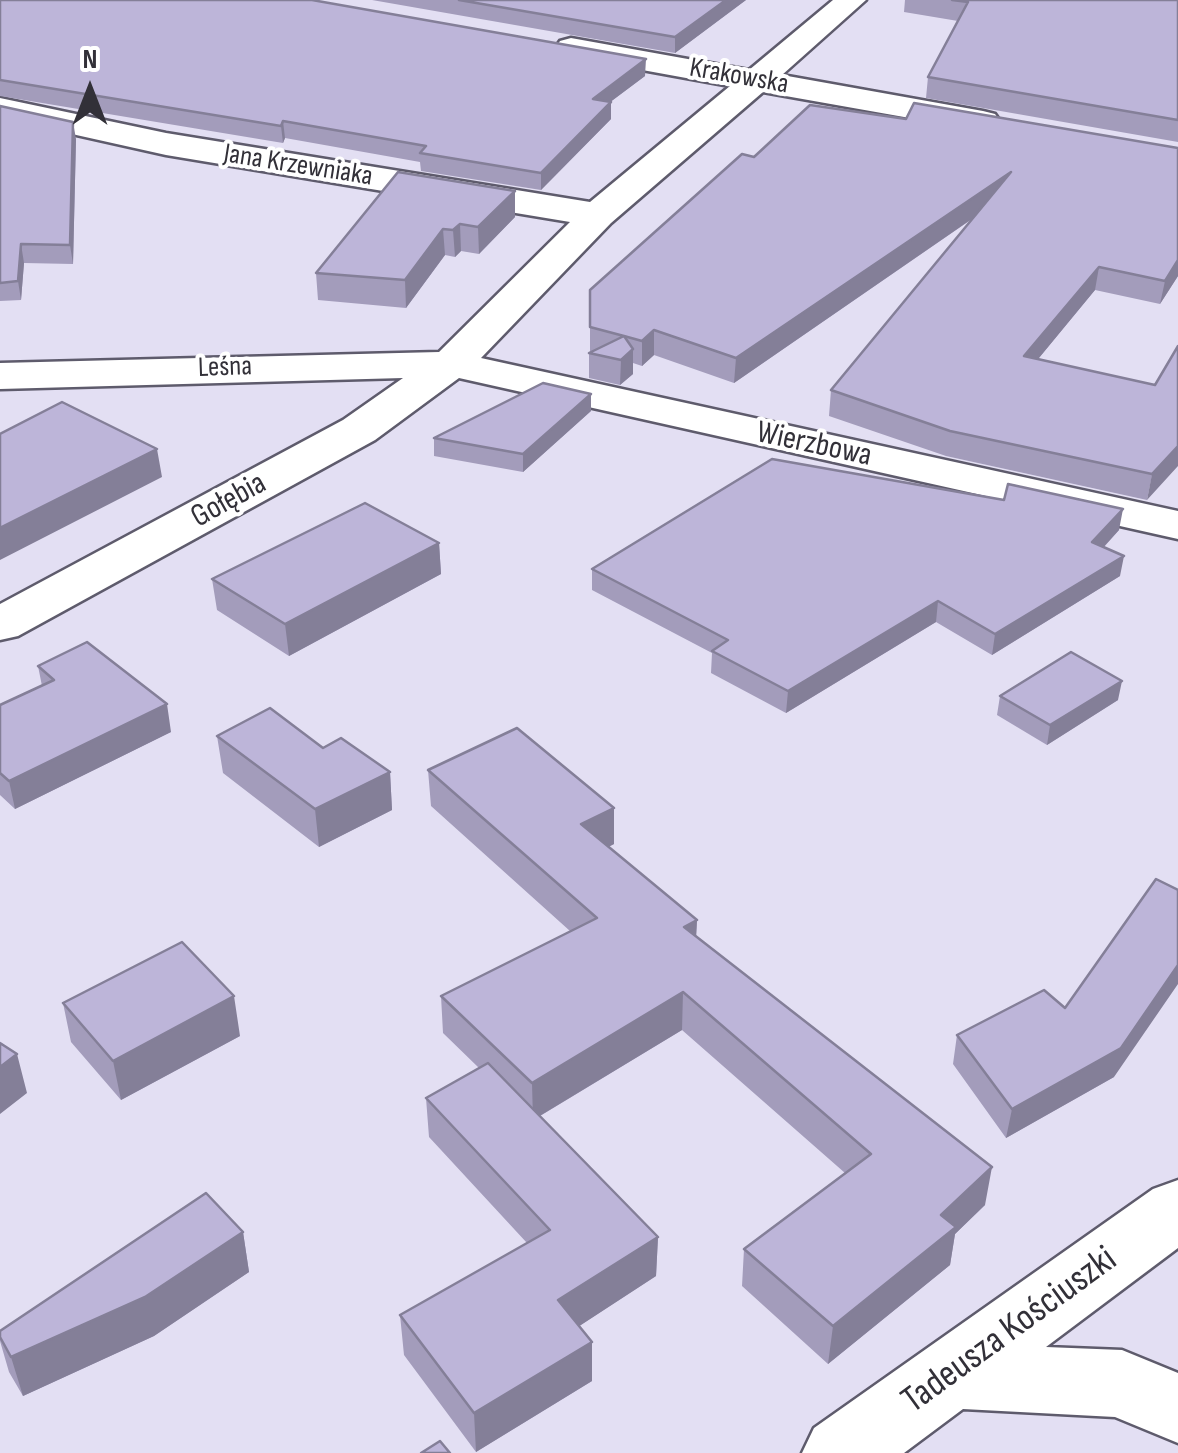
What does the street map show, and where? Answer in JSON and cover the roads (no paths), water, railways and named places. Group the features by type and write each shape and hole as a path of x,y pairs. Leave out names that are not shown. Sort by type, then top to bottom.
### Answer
{"street":[{"path":"598,216 851,0"},
{"name":"Krakowska","path":"546,43 1024,129"},
{"name":"Jana Krzewniaka","path":"0,108 166,144 598,216"},
{"name":"Gołębia","path":"0,625 359,430 450,364 598,216"},
{"name":"Leśna","path":"0,376 450,364"},
{"name":"Wierzbowa","path":"450,364 1178,525"},
{"name":"Tadeusza Kościuszki","path":"842,1453 1178,1210"},
{"path":"950,1375 1122,1384 1178,1408"}]}
